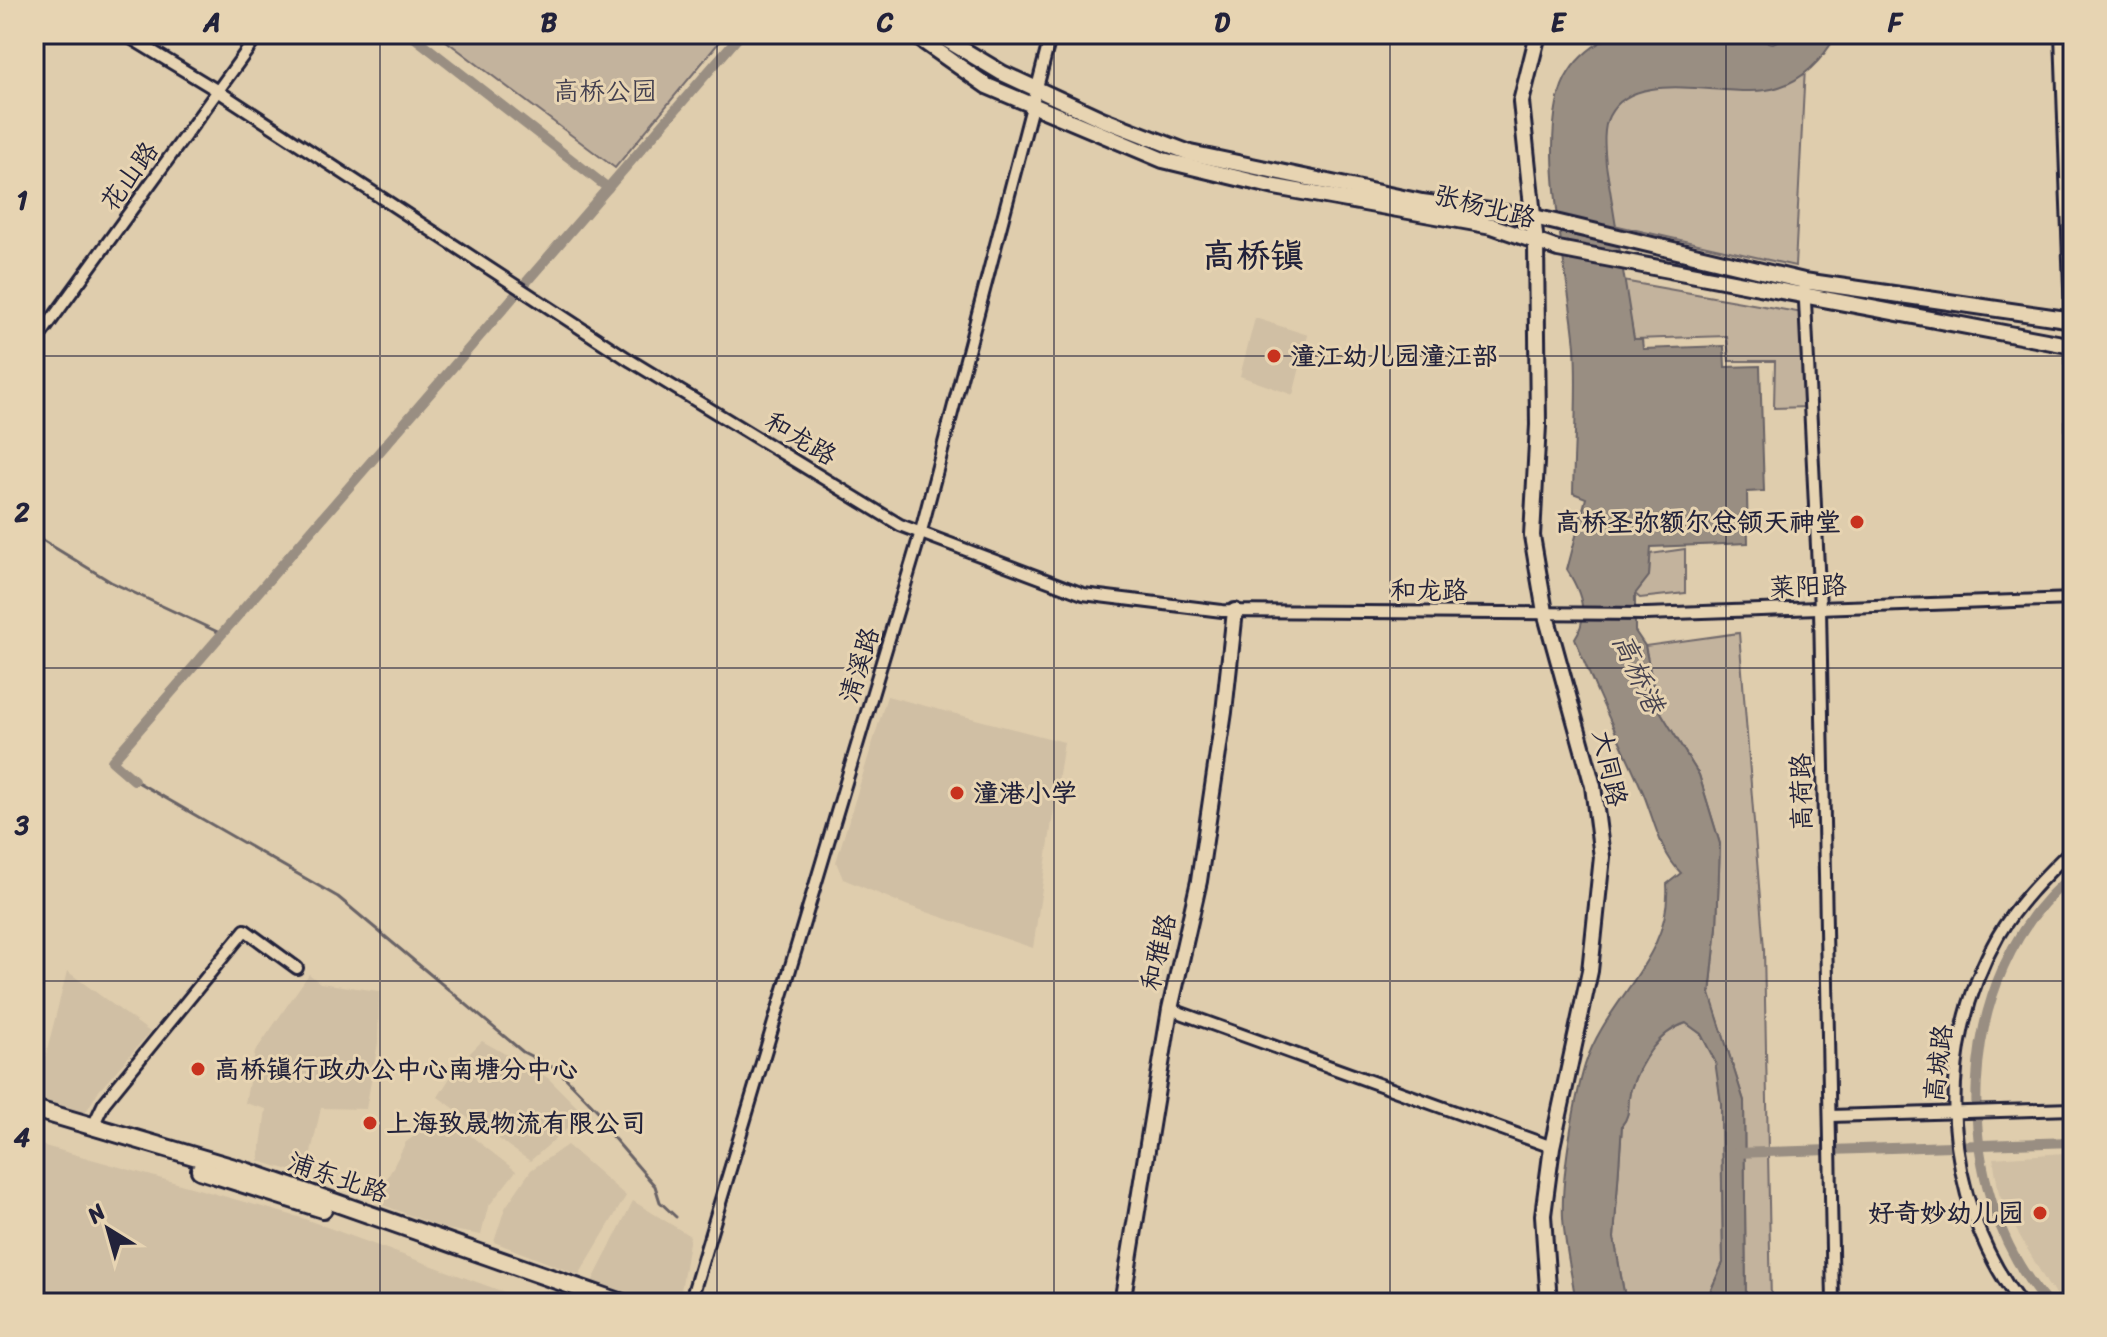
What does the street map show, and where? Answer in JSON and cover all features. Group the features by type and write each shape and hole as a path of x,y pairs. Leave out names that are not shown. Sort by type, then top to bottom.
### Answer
{"main road":[{"name":"张杨北路","path":"913,34 987,86 1033,108 1163,160 1275,187 1492,226 1536,244 1558,249 2072,346"},
{"name":"张杨北路","path":"937,34 1002,73 1102,119 1190,153 1422,202 1534,217 1804,281 2072,320"},
{"name":"大同路","path":"1538,34 1521,102 1536,244 1538,425 1532,536 1593,786 1602,857 1590,971 1552,1147 1543,1215 1549,1303"},
{"name":"和雅路","path":"1122,1303 1170,1009 1199,881 1228,684 1235,611"},
{"name":"浦东北路","path":"34,1109 263,1177 622,1303"},
{"name":"浦东北路","path":"34,1120 243,1182 591,1303"}],"street":[{"name":"和龙路","path":"124,34 218,91 631,361 920,535 1083,594 1235,611 1552,612"},
{"name":"花山路","path":"34,344 259,34"},
{"name":"清溪路","path":"690,1303 920,535 1051,34"},
{"path":"2061,34 2072,320 2073,525"},
{"name":"高荷路","path":"1804,281 1808,297 1820,608 1833,1303"},
{"name":"莱阳路","path":"1552,612 1646,614 2073,599"},
{"name":"高城路","path":"2020,1303 1998,1273 1968,1205 1953,1113 1956,1055 1970,999 1999,935 2035,885 2073,848"},
{"path":"93,1126 104,1103 245,930 297,968"},
{"path":"1170,1009 1552,1147"},
{"path":"1830,1116 2073,1109"}],"shaded area":[{"name":"潼江幼儿园潼江部","path":"1255,318 1308,335 1293,395 1240,376"},
{"name":"潼港小学","path":"887,696 1064,742 1033,948 906,905 843,879 836,862"},
{"path":"67,971 150,1032 98,1092 84,1115 35,1098"},
{"path":"309,974 320,983 379,991 378,1043 366,1109 321,1108 306,1175 259,1161 266,1109 245,1103 255,1052"},
{"path":"482,1041 548,1078 584,1114 530,1161 438,1097 458,1065"},
{"path":"444,1115 516,1171 488,1207 481,1235 446,1229 375,1202 406,1142"},
{"path":"34,1143 302,1218 534,1303 34,1303"},
{"path":"567,1145 626,1196 579,1275 494,1242 505,1208 531,1170"},
{"name":"好奇妙幼儿园","path":"2064,1153 2073,1159 2073,1303 2064,1303 2048,1285 2017,1231 1999,1194 1993,1158"},
{"path":"633,1201 690,1236 679,1303 652,1303 592,1282"}],"green space":[{"name":"高桥公园","path":"437,34 726,34 615,168"},
{"path":"1805,67 1795,266 1596,221 1589,125 1635,77"},
{"path":"1623,281 1803,313 1808,407 1774,408 1775,361 1729,361 1727,336 1634,339"},
{"path":"1685,549 1685,593 1640,598 1635,594 1649,576 1650,554"},
{"path":"1739,633 1764,949 1771,1303 1746,1303 1744,1101 1710,995 1717,927 1720,844 1699,775 1657,706 1645,646"},
{"path":"1686,1023 1701,1034 1716,1061 1721,1103 1723,1263 1705,1303 1626,1303 1614,1238 1622,1125 1627,1116 1631,1089 1651,1049 1667,1033"}],"water":[{"name":"高桥港","path":"1645,34 1725,34 1773,43 1792,34 1837,34 1813,66 1797,79 1779,87 1760,91 1663,88 1641,91 1622,100 1609,116 1605,134 1606,165 1634,339 1642,339 1643,349 1724,346 1725,367 1760,366 1764,491 1747,492 1748,543 1651,547 1649,576 1635,594 1635,631 1645,646 1657,706 1699,775 1720,844 1717,927 1710,994 1744,1101 1746,1303 1705,1303 1723,1263 1721,1103 1715,1061 1701,1034 1686,1023 1667,1033 1651,1049 1631,1089 1627,1116 1622,1125 1614,1238 1626,1303 1576,1303 1563,1218 1569,1141 1585,1065 1607,1019 1649,957 1666,911 1667,884 1681,873 1662,844 1642,790 1575,638 1582,621 1582,603 1567,570 1586,498 1573,493 1575,347 1553,165 1558,97 1569,72 1594,46 1612,38 1631,40"}],"waterway":[{"path":"410,34 608,188"},
{"path":"134,780 112,761 741,34"},
{"path":"34,535 111,582 222,634"},
{"path":"134,780 338,897 523,1052 558,1070 599,1112 611,1135 655,1186 660,1202 676,1217"},
{"path":"2047,1303 2014,1256 1992,1202 1979,1143 1977,1083 1985,1023 2003,967 2033,917 2073,875"},
{"path":"1735,1153 2073,1142"}],"place":[{"name":"潼江幼儿园潼江部","path":"1274,356"},
{"name":"高桥圣弥额尔总领天神堂","path":"1857,522"},
{"name":"潼港小学","path":"957,793"},
{"name":"高桥镇行政办公中心南塘分中心","path":"198,1069"},
{"name":"上海致晟物流有限公司","path":"370,1123"},
{"name":"好奇妙幼儿园","path":"2040,1213"}],"district":[{"name":"高桥镇","path":"1253,255"}]}
